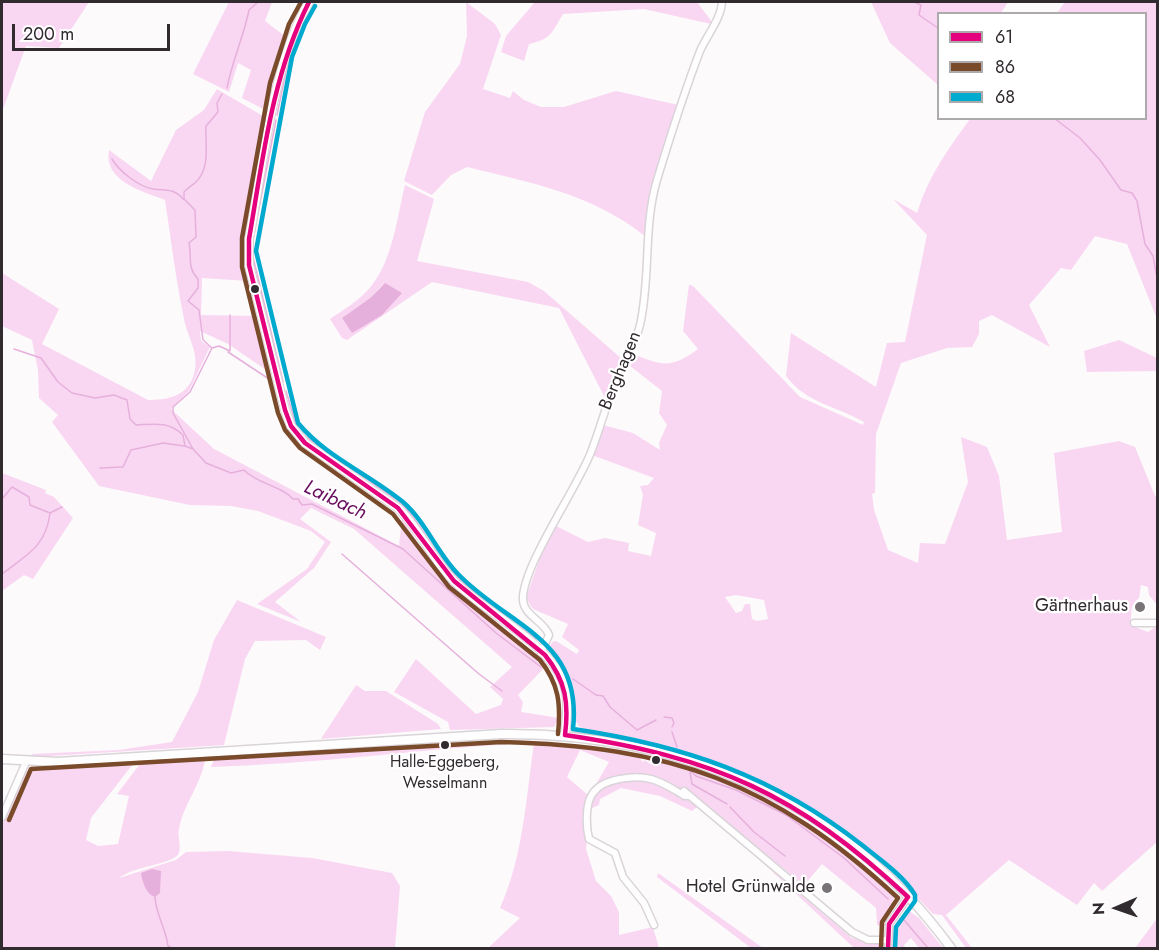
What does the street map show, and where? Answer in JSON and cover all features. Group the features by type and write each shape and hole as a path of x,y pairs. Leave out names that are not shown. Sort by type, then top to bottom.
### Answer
{"main road":[{"path":"2,759 26,762 444,736 565,735 645,747 700,762 765,789 831,829 908,897 951,948"}],"street":[{"path":"309,2 298,21 285,55 248,251 291,426 305,443 398,508 454,581 552,664 564,685 565,735"},
{"name":"Berghagen","path":"541,653 549,635 543,624 525,608 523,597 526,586 538,553 575,489 590,454 614,384 638,334 642,312 649,221 656,184 701,50 722,2"},
{"path":"1134,623 1158,623"},
{"path":"2,817 26,762"},
{"path":"654,925 644,903 624,877 615,853 589,839 587,823 590,798 596,789 612,782 640,778 655,780 685,796 690,796"},
{"path":"684,791 852,932 868,940 887,940"},
{"path":"888,948 887,940 893,916 908,897"}],"shaded area":[{"path":"2,2 89,2 59,48 26,46 2,112"},
{"path":"229,2 272,2 265,21 286,37 269,112 242,98 251,70 238,63 229,92 193,74"},
{"path":"466,2 495,24 501,35 483,89 510,98 513,91 524,100 541,107 564,107 616,91 678,105 646,237 626,222 583,200 538,185 467,167 451,175 432,195 404,181 425,112 460,64 467,36"},
{"path":"535,2 697,2 712,22 711,24 644,9 563,14 547,37 529,44 524,61 501,52 506,36"},
{"path":"871,2 1008,2 1002,12 937,12 937,84 890,43"},
{"path":"1065,2 1157,2 1157,319 1127,244 1095,236 1071,270 1061,268 1029,305 1050,347 992,315 979,321 979,334 972,347 947,348 901,363 876,434 875,493 872,494 874,510 888,550 918,563 920,543 945,544 968,482 961,437 987,447 999,476 1007,540 1062,532 1054,453 1119,441 1135,447 1155,496 1157,495 1157,605 1149,595 1148,587 1141,585 1139,598 1132,607 1130,625 1148,632 1157,626 1157,842 1102,891 1094,883 1077,905 1009,860 946,915 972,948 966,948 942,915 933,914 883,864 855,841 797,802 734,770 700,758 581,728 576,720 568,679 549,649 552,642 556,641 577,654 579,650 562,637 568,624 533,609 526,598 541,555 556,526 588,542 605,538 629,543 628,551 651,556 656,533 638,525 643,495 640,486 648,485 654,478 592,455 603,425 633,433 660,450 659,443 667,425 659,413 662,391 625,362 631,353 658,363 673,363 698,349 683,331 689,285 693,286 800,397 863,425 864,422 812,398 786,376 791,333 876,387 887,343 905,342 927,235 893,199 917,213 933,175 946,152 969,120 1147,120 1147,12 1058,12","holes":["736,595 764,600 768,619 757,621 752,619 750,604 745,604 742,611 736,613 725,597"]},
{"path":"217,89 268,119 245,238 248,281 202,278 201,315 257,316 272,374 228,344 200,331 201,341 210,347 189,391 171,409 214,449 399,546 402,518 424,553 452,584 547,665 518,695 523,702 521,712 559,718 554,727 450,730 448,722 394,692 416,659 476,714 501,705 503,699 490,687 512,667 354,529 311,508 300,519 331,542 314,568 275,602 301,622 257,604 307,569 325,542 311,531 258,511 231,506 190,505 99,486 52,422 58,415 39,398 38,370 32,340 2,326 2,273 59,309 42,344 148,400 175,396 190,384 196,361 181,304 165,200 136,188 118,177 109,161 109,150 151,181 176,130 204,110"},
{"path":"405,185 434,199 417,261 528,282 544,291 622,359 606,400 559,308 432,282 347,340 342,338 330,319 364,294 381,271 392,243","holes":["384,283 352,332 342,318 370,298"]},
{"path":"385,283 402,293 382,315 352,333 342,318 370,298"},
{"path":"1119,340 1157,358 1157,371 1087,372 1084,351"},
{"path":"2,473 46,490 45,493 54,497 73,518 33,579 24,575 2,591"},
{"path":"237,600 326,637 320,650 306,640 255,641 245,659 224,745 34,757 32,754 119,750 172,742 198,692 214,640"},
{"path":"356,685 365,691 386,691 438,724 441,729 321,739"},
{"path":"445,743 525,743 290,763 211,767 214,760"},
{"path":"534,743 581,746 637,755 643,762 645,760 650,764 659,757 724,777 755,791 813,826 892,890 894,897 884,928 877,925 876,908 822,864 804,885 702,803 692,811 660,796 621,788 600,799 599,805 590,809 590,797 586,849 596,881 611,896 619,912 619,935 653,927 659,948 488,948 520,918 500,908 508,889 519,848","holes":["580,750 609,762 589,796 567,777"]},
{"path":"205,760 200,778 181,820 180,851 177,856 119,878 176,860 186,852 228,851 312,858 392,873 400,886 395,948 2,948 2,825 27,771 133,764 91,818 86,840 98,846 118,844 129,796 117,794 140,764"},
{"path":"763,863 852,938 879,944 884,948 854,948"},
{"path":"152,869 161,871 160,893 155,897 145,888 141,873"},
{"path":"658,873 763,948 751,948 657,877"},
{"path":"909,911 919,918 943,948 919,948 911,938 904,945 905,948 893,948 894,926"},
{"path":"1156,920 1157,948 1135,948"}],"waterway":[{"name":"Laibach","path":"227,88 249,10 258,2"},
{"path":"310,8 314,2"},
{"path":"914,2 921,5 919,15 937,27"},
{"path":"277,115 288,62"},
{"name":"Laibach","path":"222,94 217,103 218,112 206,126 206,156 203,171 195,183 184,192 184,199 195,210 196,237 189,243 191,267 198,279 198,288 188,301 199,310 203,340 212,348 190,392 173,407 173,413 193,449 206,463 231,473 244,470 293,499 298,499 302,505 312,504 403,549 496,633 541,667"},
{"path":"254,234 276,120"},
{"path":"1057,120 1080,138 1100,160 1121,190 1132,193 1137,201 1145,244 1153,256 1158,283"},
{"name":"Laibach","path":"112,159 124,173 136,182 148,188 173,192 183,199"},
{"path":"253,257 283,382"},
{"name":"Laibach","path":"212,348 219,346 230,351 230,315"},
{"name":"Laibach","path":"14,349 41,358 58,382 72,393 95,398 114,395 127,400 130,419 136,425 161,424 172,427 183,435 185,446 193,449"},
{"path":"228,352 272,381"},
{"path":"286,391 297,428"},
{"path":"302,434 401,503 459,579 536,639"},
{"name":"Laibach","path":"100,468 123,467 131,450 163,443 184,446"},
{"name":"Laibach","path":"2,499 12,487 29,497 30,505 50,513 62,507"},
{"path":"2,574 34,549 44,534 50,513"},
{"path":"342,554 479,674 502,691"},
{"name":"Laibach","path":"549,674 555,683"},
{"name":"Laibach","path":"573,679 596,695 603,696 610,707 637,730 656,720"},
{"name":"Laibach","path":"664,717 672,718 674,723 672,727"},
{"name":"Laibach","path":"672,732 677,747"},
{"name":"Laibach","path":"687,768 696,776 736,790 786,815 844,858 888,899"},
{"path":"690,772 692,784 727,804"},
{"path":"730,807 754,832 785,856"},
{"path":"155,897 168,946 172,948"},
{"name":"Laibach","path":"904,920 928,948"}],"transit line":[{"name":"86","path":"301,2 289,24 270,83 242,238 242,267 278,413 285,430 300,448 393,514 449,587 540,660 555,686 559,704 558,734"},
{"name":"61","path":"309,2 296,30 277,88 264,148 249,239 249,265 285,410 291,426 305,443 398,508 454,581 545,655 562,683 567,713 565,735"},
{"name":"68","path":"315,6 292,57 256,251 298,423 321,446 403,502 458,574 538,638 554,654 566,674 573,699 573,729 652,744 726,767 761,782 829,821 891,868 915,895 915,901 896,927 895,948"},
{"name":"61","path":"565,735 666,755 710,769 751,786 790,806 829,831 868,861 908,897"},
{"name":"86","path":"9,820 31,769 501,742 562,745 617,752 668,763 716,778 762,799 807,825 852,858 898,898 882,922 881,948"},
{"name":"61","path":"888,948 889,924 908,897"}],"place":[{"name":"Gärtnerhaus","path":"1140,607"},
{"name":"Halle-Eggeberg, Wesselmann","path":"445,745"},
{"name":"Hotel Grünwalde","path":"827,888"}]}
